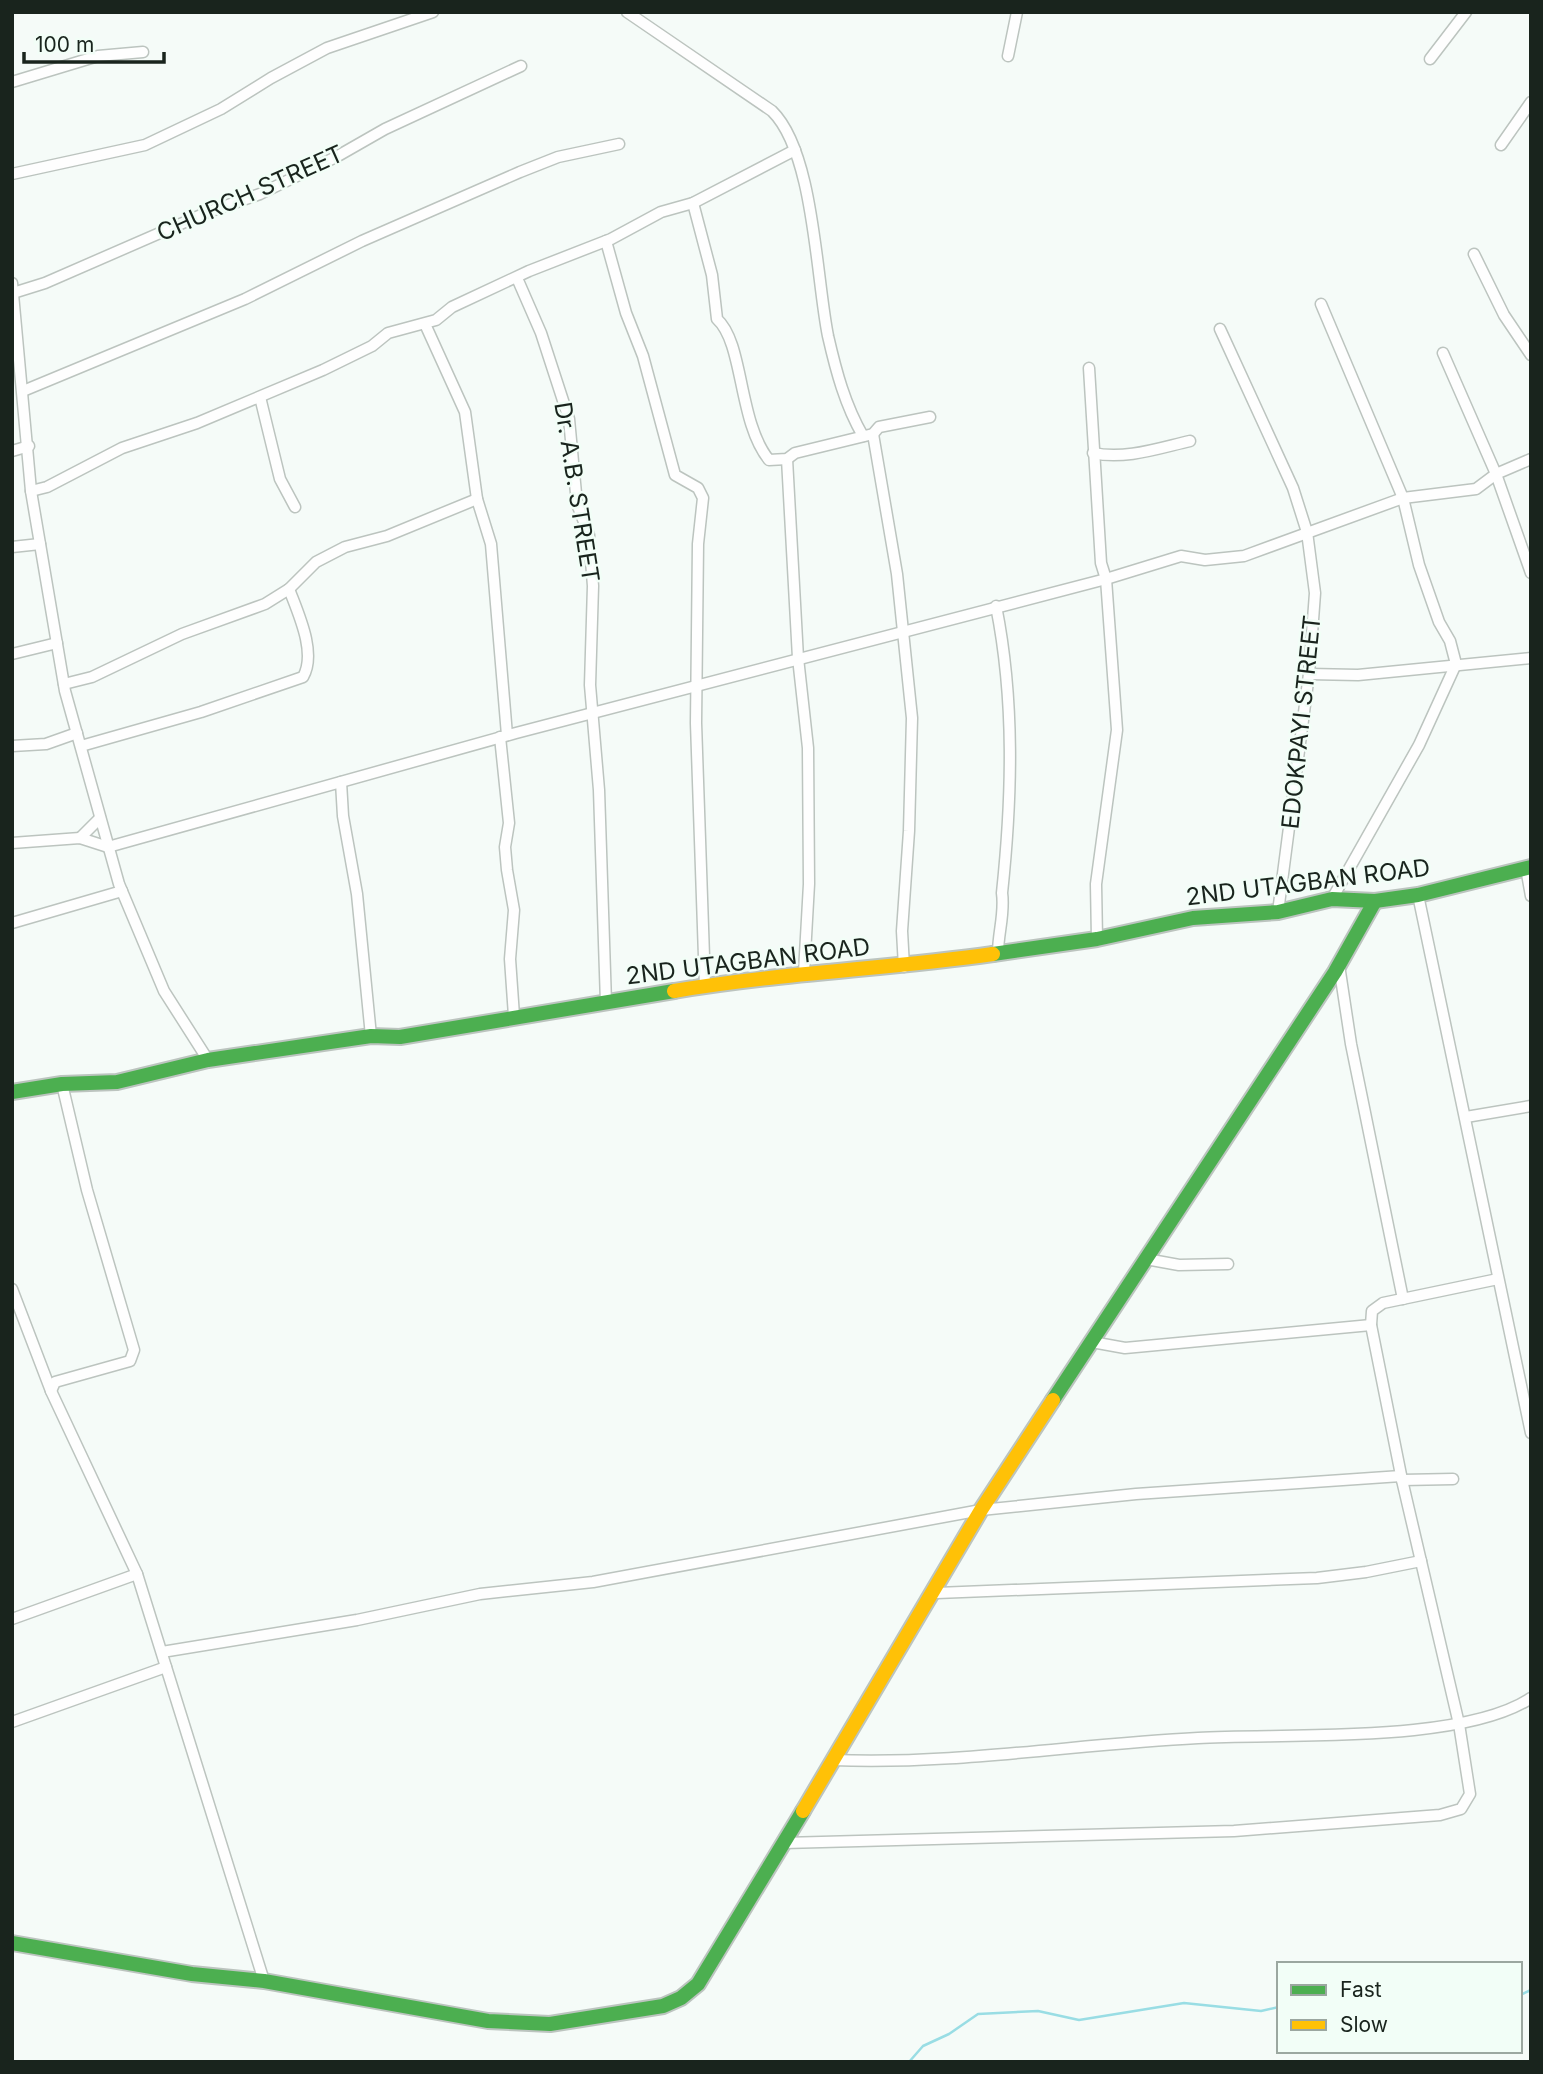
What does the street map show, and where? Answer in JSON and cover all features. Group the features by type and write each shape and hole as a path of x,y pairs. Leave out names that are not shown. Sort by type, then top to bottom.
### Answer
{"street":[{"path":"12,174 145,145 221,109 327,48 433,12"},
{"path":"627,12 772,111 786,126 795,150 808,207 828,336 848,410 868,435 905,630 912,766 901,931 904,967"},
{"path":"1008,56 1017,12"},
{"path":"1430,59 1466,12"},
{"path":"12,82 98,56 143,52"},
{"name":"CHURCH STREET","path":"13,288 45,283 208,212 260,194 336,157 378,132 521,66"},
{"path":"1501,145 1531,102"},
{"path":"23,391 245,299 396,226 558,157 619,145"},
{"path":"31,491 47,487 122,448 197,423 323,370 372,346 388,333 425,324 517,278 606,241 661,212 693,203 795,150"},
{"path":"693,203 712,275 717,319 727,328 755,439 769,460 788,459 795,453 868,435 879,427 930,416"},
{"path":"606,241 626,313 643,356 671,466 675,475 698,488 704,498 698,544 697,685 701,931 705,986"},
{"path":"1474,254 1504,315 1531,355"},
{"name":"Dr. A.B. STREET","path":"517,278 541,333 569,419 577,504 589,535 594,636 590,685 594,713 606,1003"},
{"path":"13,288 15,344 29,446 31,491 64,684 122,891 164,991 208,1060"},
{"path":"1321,304 1403,498 1419,565 1439,622 1450,641 1456,664 1419,745 1332,899"},
{"path":"425,324 465,412 477,499 491,544 495,570 509,823 505,846 514,909 510,959 514,1016"},
{"name":"EDOKPAYI STREET","path":"1220,329 1293,488 1307,532 1315,593 1309,674 1278,912"},
{"path":"1443,353 1496,474 1531,573"},
{"path":"1089,368 1101,563 1106,579 1117,730 1096,884 1097,939"},
{"path":"260,397 280,479 295,507"},
{"path":"1093,453 1107,456 1143,452 1190,441"},
{"path":"12,451 29,446"},
{"path":"788,459 798,658 808,748 809,884 804,972"},
{"path":"12,843 80,838 108,847 504,736 1106,579 1181,556 1205,560 1244,556 1403,498 1476,489 1496,474 1531,459"},
{"path":"64,684 92,677 182,635 265,604 289,589 316,562 345,547 387,536 477,499"},
{"path":"12,547 40,544"},
{"path":"80,746 201,712 303,677 308,669 305,635 289,589"},
{"path":"996,606 1006,657 1010,759 1004,906 998,930 998,953"},
{"path":"12,654 57,643"},
{"path":"1309,674 1358,675 1531,659"},
{"path":"12,746 46,744 77,733"},
{"path":"341,782 343,816 357,894 372,1036"},
{"path":"80,838 100,818"},
{"path":"1528,867 1531,896"},
{"name":"2ND UTAGBAN ROAD","path":"12,1092 62,1084 117,1082 208,1060 372,1036 400,1037 514,1016 804,972 904,967 1097,939 1193,918 1278,912 1332,899 1376,901 1418,895 1528,867"},
{"path":"12,923 122,891"},
{"path":"1418,895 1531,1433"},
{"path":"12,1943 192,1974 264,1982 488,2021 550,2024 663,2006 681,1998 698,1984 981,1510 1339,965 1376,901"},
{"path":"1339,965 1351,1044 1403,1299"},
{"path":"51,1391 55,1382 130,1361 134,1350 87,1190 62,1084"},
{"path":"1466,1116 1531,1106"},
{"path":"1146,1259 1179,1265 1228,1264"},
{"path":"784,1843 1234,1831 1440,1815 1461,1809 1470,1794 1459,1724 1402,1478 1371,1325 1372,1311 1383,1303 1498,1279"},
{"path":"12,1289 15,1304 51,1391 137,1574 264,1982"},
{"path":"1092,1342 1125,1348 1371,1325"},
{"path":"162,1652 357,1620 480,1594 593,1582 981,1510 1136,1494 1402,1478 1453,1479"},
{"path":"937,1593 1317,1578 1421,1561"},
{"path":"12,1619 137,1574"},
{"path":"12,1722 166,1667"},
{"path":"833,1760 944,1759 1196,1738 1364,1732 1459,1724 1477,1721 1531,1698"}],"waterway":[{"path":"1522,1994 1531,1990"},
{"path":"909,2062 923,2046 949,2034 978,2014 1038,2011 1079,2020 1184,2003 1261,2011 1277,2007"},
{"path":"842,2062 875,2062"}],"traffic: fast":[{"path":"993,954 1097,939 1193,918 1278,912 1332,899 1375,901 1418,895 1531,867"},
{"path":"1053,1400 1335,972 1375,901"},
{"path":"12,1092 62,1084 117,1082 208,1060 371,1036 400,1037 674,991"},
{"path":"12,1943 192,1974 264,1981 488,2021 550,2024 663,2006 681,1998 698,1984 803,1811"}],"traffic: slow":[{"path":"674,991 993,954"},
{"path":"803,1811 981,1510 1053,1400"}]}
